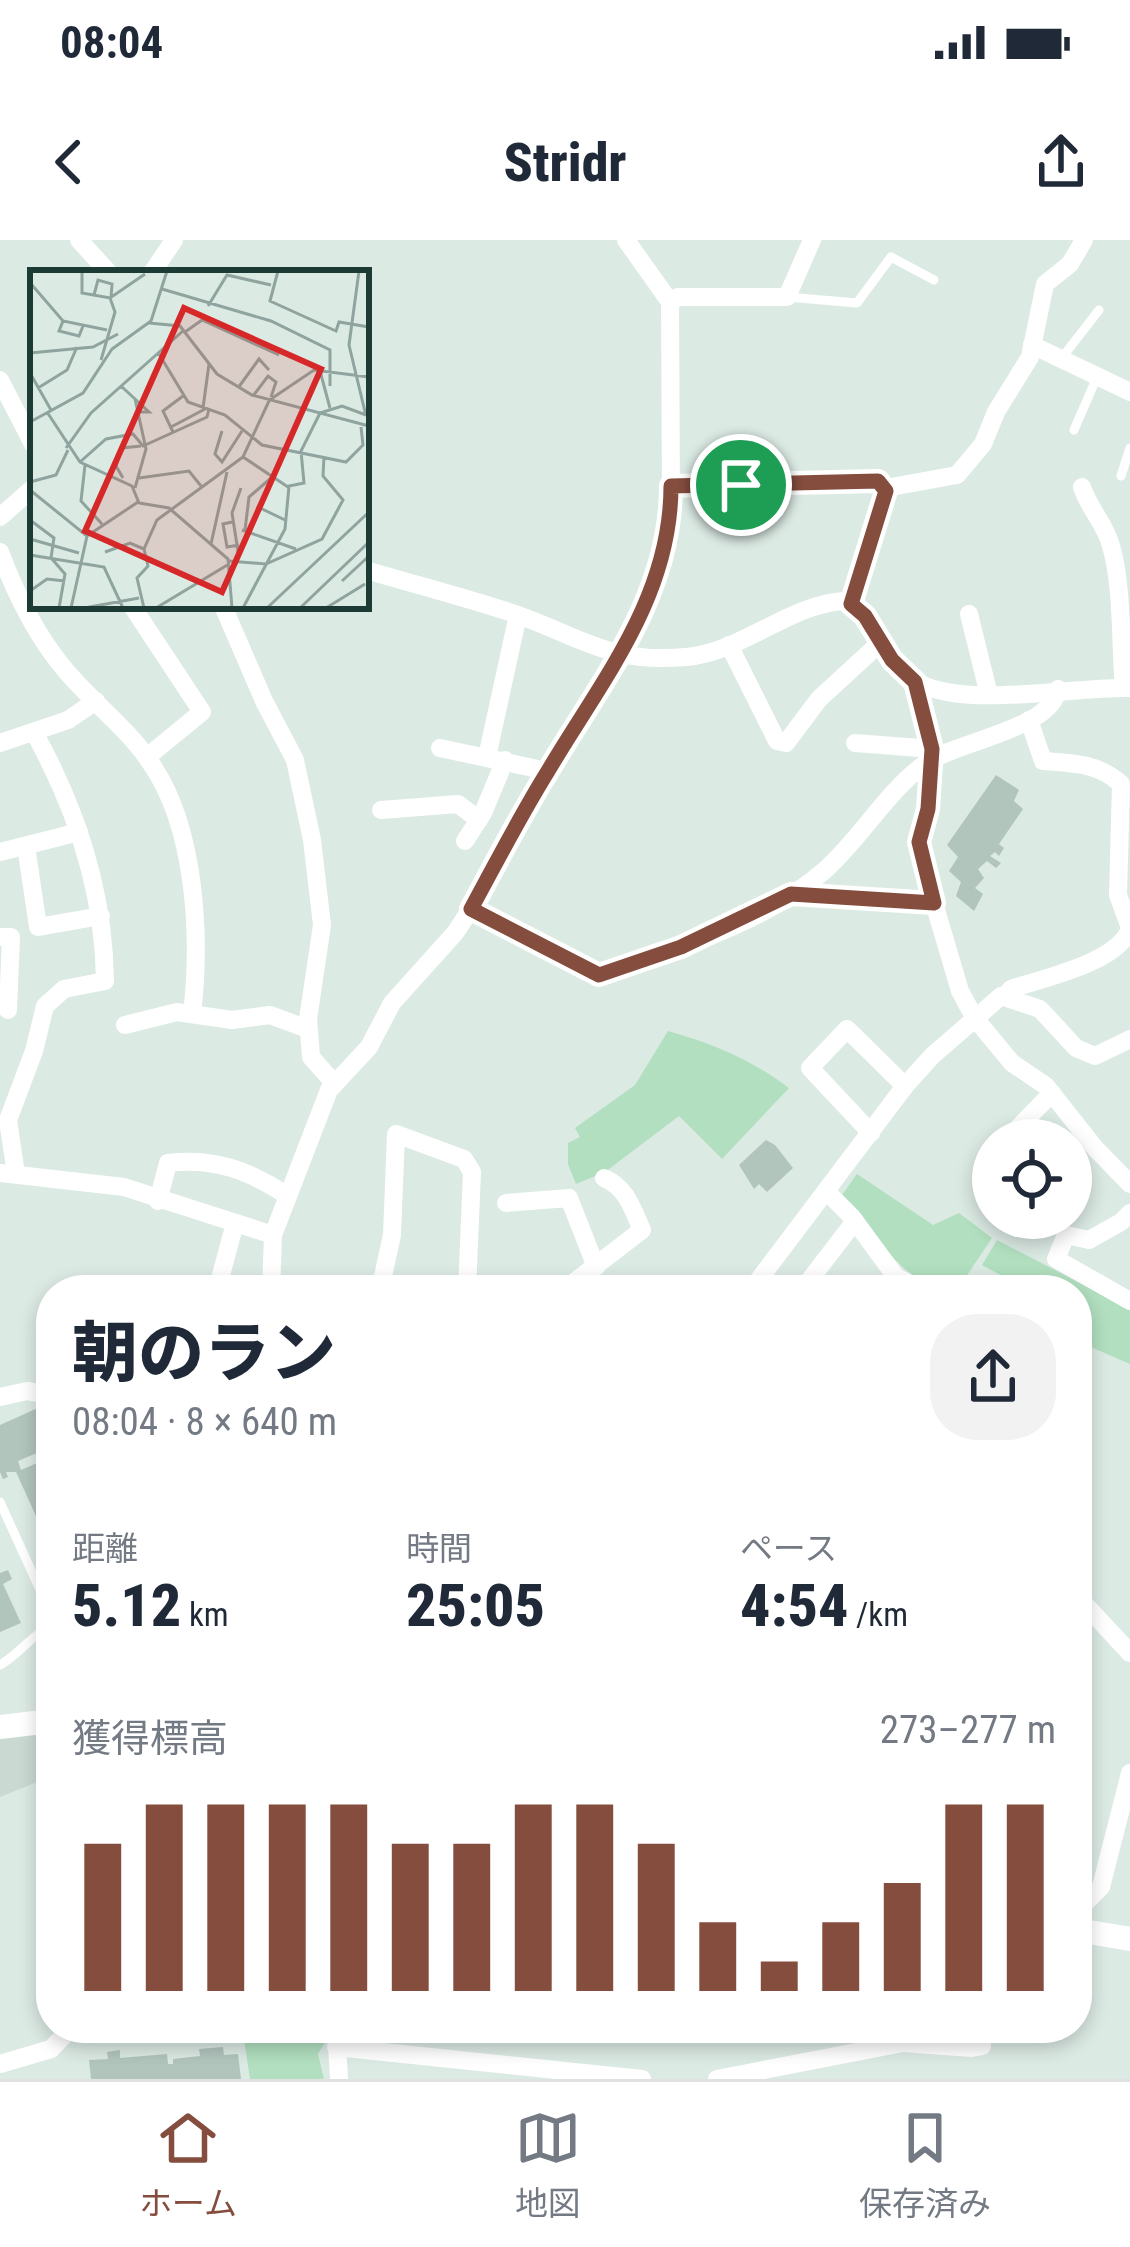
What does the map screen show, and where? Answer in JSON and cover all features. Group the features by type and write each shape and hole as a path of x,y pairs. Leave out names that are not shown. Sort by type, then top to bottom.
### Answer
{"street":[{"path":"79,240 106,270"},
{"path":"154,270 174,240"},
{"path":"272,1275 273,1234 334,1083 369,1047 392,1003 471,909 548,771 622,657 663,563 671,486 670,302 626,240"},
{"path":"670,302 678,297 787,297 812,240"},
{"path":"851,604 886,491 957,475 983,444 996,412 1030,357 1045,284 1070,264 1084,240"},
{"path":"1032,344 1130,392"},
{"path":"0,380 30,437"},
{"path":"741,485 878,481 886,491"},
{"path":"369,572 518,615 622,657 687,657 831,602 851,604 865,616 892,660 915,682 949,694 1127,688 1113,550 1101,517 1087,504 1082,488"},
{"path":"0,517 30,491"},
{"path":"0,552 30,601"},
{"path":"134,609 202,712 147,757"},
{"path":"224,609 295,760 312,840 322,925 314,959 310,1057 334,1083"},
{"path":"36,611 62,665 147,757 177,814 199,954 192,1014"},
{"path":"969,614 989,695"},
{"path":"465,842 479,820 496,758 518,615"},
{"path":"728,645 777,742 786,743 819,699 880,642"},
{"path":"915,682 932,754 928,809 919,842 960,991 974,1017 1012,1064 1052,1093 1130,1184"},
{"path":"471,909 599,975 681,947 791,894 826,869 932,754 1044,715 1058,689"},
{"path":"0,742 68,720 96,701"},
{"path":"1006,997 1011,989 1095,961 1127,938 1130,928 1118,895 1120,784 1108,772 1083,764 1043,761 1029,720"},
{"path":"35,734 60,779 80,832 101,916 105,981 64,988 44,1012 8,1120 8,1174 124,1187 273,1234"},
{"path":"855,743 932,754"},
{"path":"440,748 548,771"},
{"path":"381,811 458,804 479,820"},
{"path":"0,852 80,832"},
{"path":"26,845 38,927 101,916"},
{"path":"0,937 11,938 4,1010 44,1012"},
{"path":"764,1275 905,1086 1000,996 1040,1009 1076,1048 1095,1056 1130,1039"},
{"path":"125,1025 177,1012 232,1020 270,1016 308,1029"},
{"path":"871,1133 810,1068 847,1029 905,1086"},
{"path":"1027,1119 1052,1093"},
{"path":"383,1275 392,1235 396,1133 464,1160 472,1172 468,1275"},
{"path":"158,1201 168,1163 199,1159 254,1174 288,1196"},
{"path":"585,1275 642,1230 628,1197 618,1184 604,1178"},
{"path":"828,1192 897,1275"},
{"path":"506,1203 569,1198 596,1267"},
{"path":"814,1275 855,1221"},
{"path":"1085,1275 1056,1259 1066,1235 1089,1240 1127,1221"},
{"path":"221,1275 235,1223"},
{"path":"1092,1279 1130,1300"},
{"path":"0,1396 36,1392"},
{"path":"1092,1612 1130,1653"},
{"path":"0,1727 36,1723"},
{"path":"1092,1896 1101,1887 1130,1773"},
{"path":"1092,1933 1130,1940"},
{"path":"1,2062 51,2049 57,2043"},
{"path":"336,2043 339,2079"},
{"path":"373,2043 643,2079"},
{"path":"717,2079 903,2044 972,2048 982,2043"}],"lane":[{"path":"787,297 856,303 891,257 934,280"},
{"path":"1061,359 1100,310"},
{"path":"1074,430 1097,377"},
{"path":"1121,476 1130,448"},
{"path":"671,486 741,485"},
{"path":"791,894 934,903"},
{"path":"0,1502 36,1581"},
{"path":"0,1665 22,1652 36,1633"}],"shaded area":[{"path":"36,1736 36,1782 0,1797 0,1738"}],"green space":[{"path":"668,1031 731,1054 789,1088 722,1159 679,1116 605,1172 576,1184 568,1164 568,1143 580,1137 575,1128 635,1085"},
{"path":"857,1174 933,1225 959,1213 972,1223 972,1239 991,1239 967,1275 914,1275 892,1256 842,1195"},
{"path":"997,1240 1064,1275 1000,1275 982,1265"},
{"path":"1092,1289 1130,1309 1130,1364 1092,1348"},
{"path":"245,2043 325,2043 318,2054 324,2079 250,2079"}],"building":[{"path":"996,775 1019,790 1014,801 1023,809 999,844 1004,848 999,856 995,852 990,856 1001,863 996,868 987,861 978,869 984,878 975,888 983,894 974,911 956,896 961,882 949,871 958,857 947,845"},
{"path":"766,1140 793,1168 767,1192 759,1184 754,1189 739,1165"},
{"path":"36,1409 36,1453 18,1461 21,1470 36,1464 36,1516 16,1472 6,1472 8,1477 3,1479 0,1472 0,1425"},
{"path":"8,1570 12,1579 3,1584 21,1623 0,1632 0,1573"},
{"path":"223,2047 224,2055 238,2054 241,2079 91,2079 89,2060 108,2059 107,2052 120,2050 120,2058 167,2054 168,2064 173,2064 173,2059 200,2056 199,2049"}],"route":[{"path":"878,481 886,491 851,604 865,616 892,660 915,682 932,749 928,809 919,842 934,903 791,894 681,947 599,975 471,909 548,771 622,657 663,563 671,486 741,485 878,481"}]}
